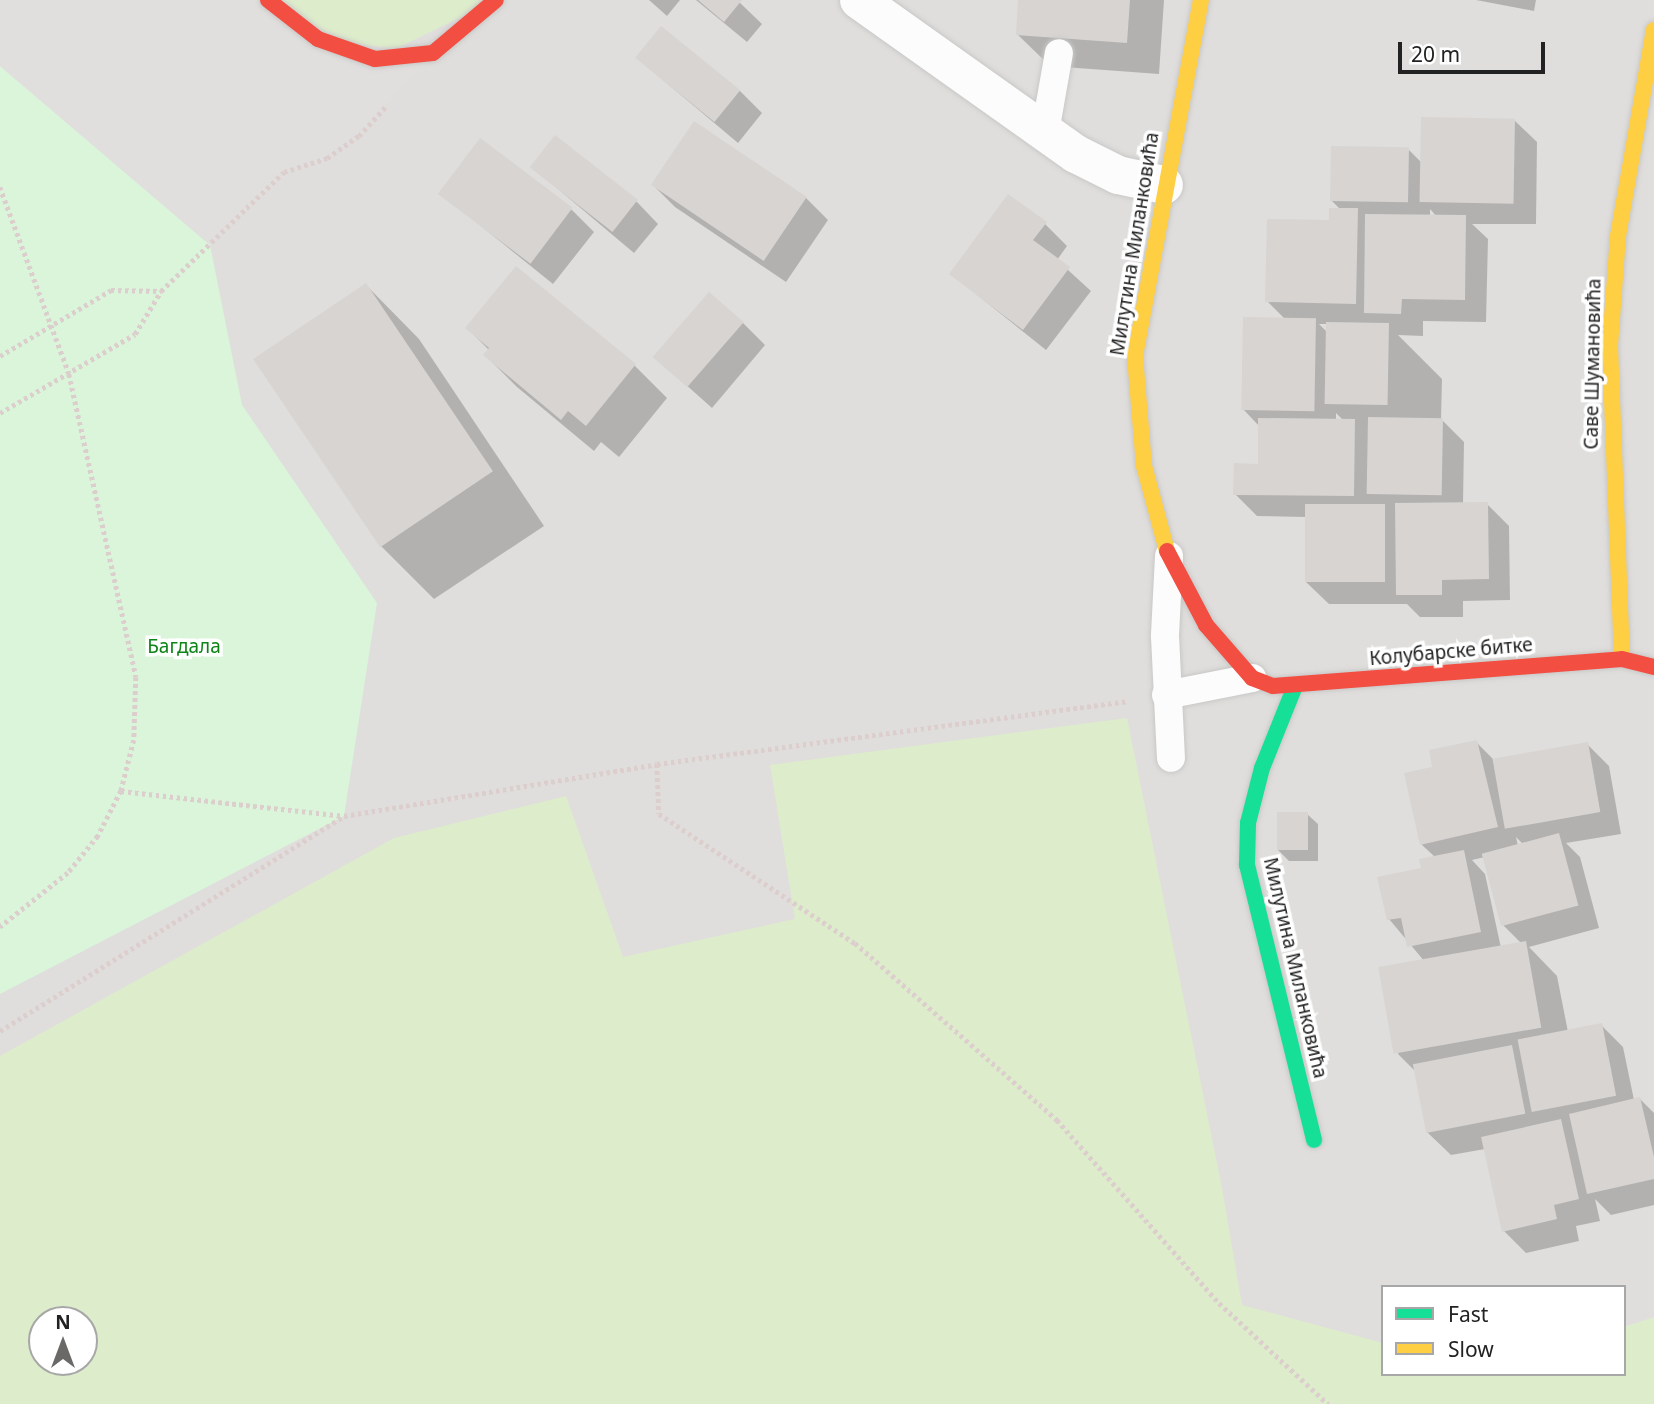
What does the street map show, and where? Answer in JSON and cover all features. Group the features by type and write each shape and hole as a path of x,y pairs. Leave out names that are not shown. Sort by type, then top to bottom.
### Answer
{"street":[{"path":"268,0 318,39 375,59 433,53 496,0"},
{"name":"Милутина Миланковића","path":"1201,0 1164,185 1135,356 1144,466 1169,556 1206,625 1252,678"},
{"path":"875,5 1045,132 1118,175 1164,185"},
{"name":"Саве Шумановића","path":"1622,659 1611,345 1618,236 1643,140 1654,30"},
{"name":"Колубарске битке","path":"1252,678 1272,686 1294,686 1622,659 1654,667"},
{"name":"Милутина Миланковића","path":"1294,686 1259,779 1248,822 1247,865 1314,1140"}],"lane":[{"path":"1045,132 1059,54"},
{"path":"1169,556 1166,695 1171,758"},
{"path":"1166,695 1252,678"}],"path":[{"path":"0,413 135,334 161,291 284,172 327,158 359,136 433,53"},
{"path":"0,187 54,325 69,374 136,677 134,740 121,790 98,836 68,873 0,928"},
{"path":"0,356 111,290 161,291"},
{"path":"121,790 344,816 657,764 1166,695"},
{"path":"657,764 659,814 855,943 1047,1111 1219,1303 1328,1404"},
{"path":"0,1031 344,816"}],"shaded area":[{"path":"0,0 1654,0 1654,1404 0,1404"},
{"path":"0,0 268,0 318,39 433,53 359,136 327,158 284,172 210,245 0,66"}],"green space":[{"path":"268,0 496,0 375,59"},
{"name":"Багдала","path":"0,66 210,245 242,405 377,603 344,816 0,994"},
{"path":"1127,718 1222,1188 1242,1305 1381,1342 1381,1376 1626,1376 1626,1326 1654,1317 1654,1404 0,1404 0,1056 394,838 566,796 623,957 795,919 770,765"}],"building":[{"path":"698,0 742,0 724,22"},
{"path":"1018,0 1130,0 1127,43 1016,35"},
{"path":"661,26 740,90 714,122 635,58"},
{"path":"1421,117 1515,119 1514,204 1420,202"},
{"path":"694,121 807,197 764,261 651,185"},
{"path":"555,135 638,200 612,232 530,167"},
{"path":"480,138 573,208 531,264 438,194"},
{"path":"1331,146 1409,147 1408,202 1330,201"},
{"path":"1008,194 1047,222 1033,240 1070,267 1023,330 949,274"},
{"path":"1329,208 1358,208 1356,304 1265,302 1267,219 1329,220"},
{"path":"1365,214 1466,215 1465,300 1402,299 1401,314 1364,313"},
{"path":"516,266 636,364 586,426 568,411 561,420 483,355 489,348 465,328"},
{"path":"366,283 493,471 380,547 253,359"},
{"path":"709,292 744,322 687,387 653,357"},
{"path":"1243,317 1316,318 1314,411 1241,410"},
{"path":"1326,322 1389,323 1388,405 1325,404"},
{"path":"1368,417 1443,418 1442,495 1367,494"},
{"path":"1258,418 1355,419 1354,496 1233,495 1234,463 1258,464"},
{"path":"1488,502 1489,579 1442,580 1442,595 1396,595 1395,503"},
{"path":"1305,504 1385,504 1385,582 1305,582"},
{"path":"1477,740 1498,827 1420,845 1404,773 1432,767 1429,750"},
{"path":"1588,742 1600,812 1505,829 1492,759"},
{"path":"1277,812 1308,812 1308,850 1277,850"},
{"path":"1559,833 1578,905 1501,926 1482,854"},
{"path":"1464,850 1481,932 1407,947 1401,918 1387,920 1377,877 1421,868 1419,859"},
{"path":"1526,941 1541,1028 1394,1054 1378,967"},
{"path":"1602,1023 1616,1096 1532,1112 1518,1039"},
{"path":"1512,1045 1525,1114 1426,1133 1413,1064"},
{"path":"1640,1097 1654,1157 1654,1179 1587,1194 1569,1114"},
{"path":"1561,1119 1579,1199 1554,1205 1557,1219 1502,1232 1481,1137"}],"traffic: fast":[{"path":"1295,686 1262,768 1248,823 1247,865 1314,1140"}],"traffic: slow":[{"path":"1167,551 1144,466 1135,356 1201,0"},
{"path":"1622,659 1610,345 1618,236 1654,30"}],"traffic: jam":[{"path":"268,0 318,39 375,59 433,53 496,0"},
{"path":"1167,551 1206,625 1252,678 1273,686 1622,659 1654,667"}]}
